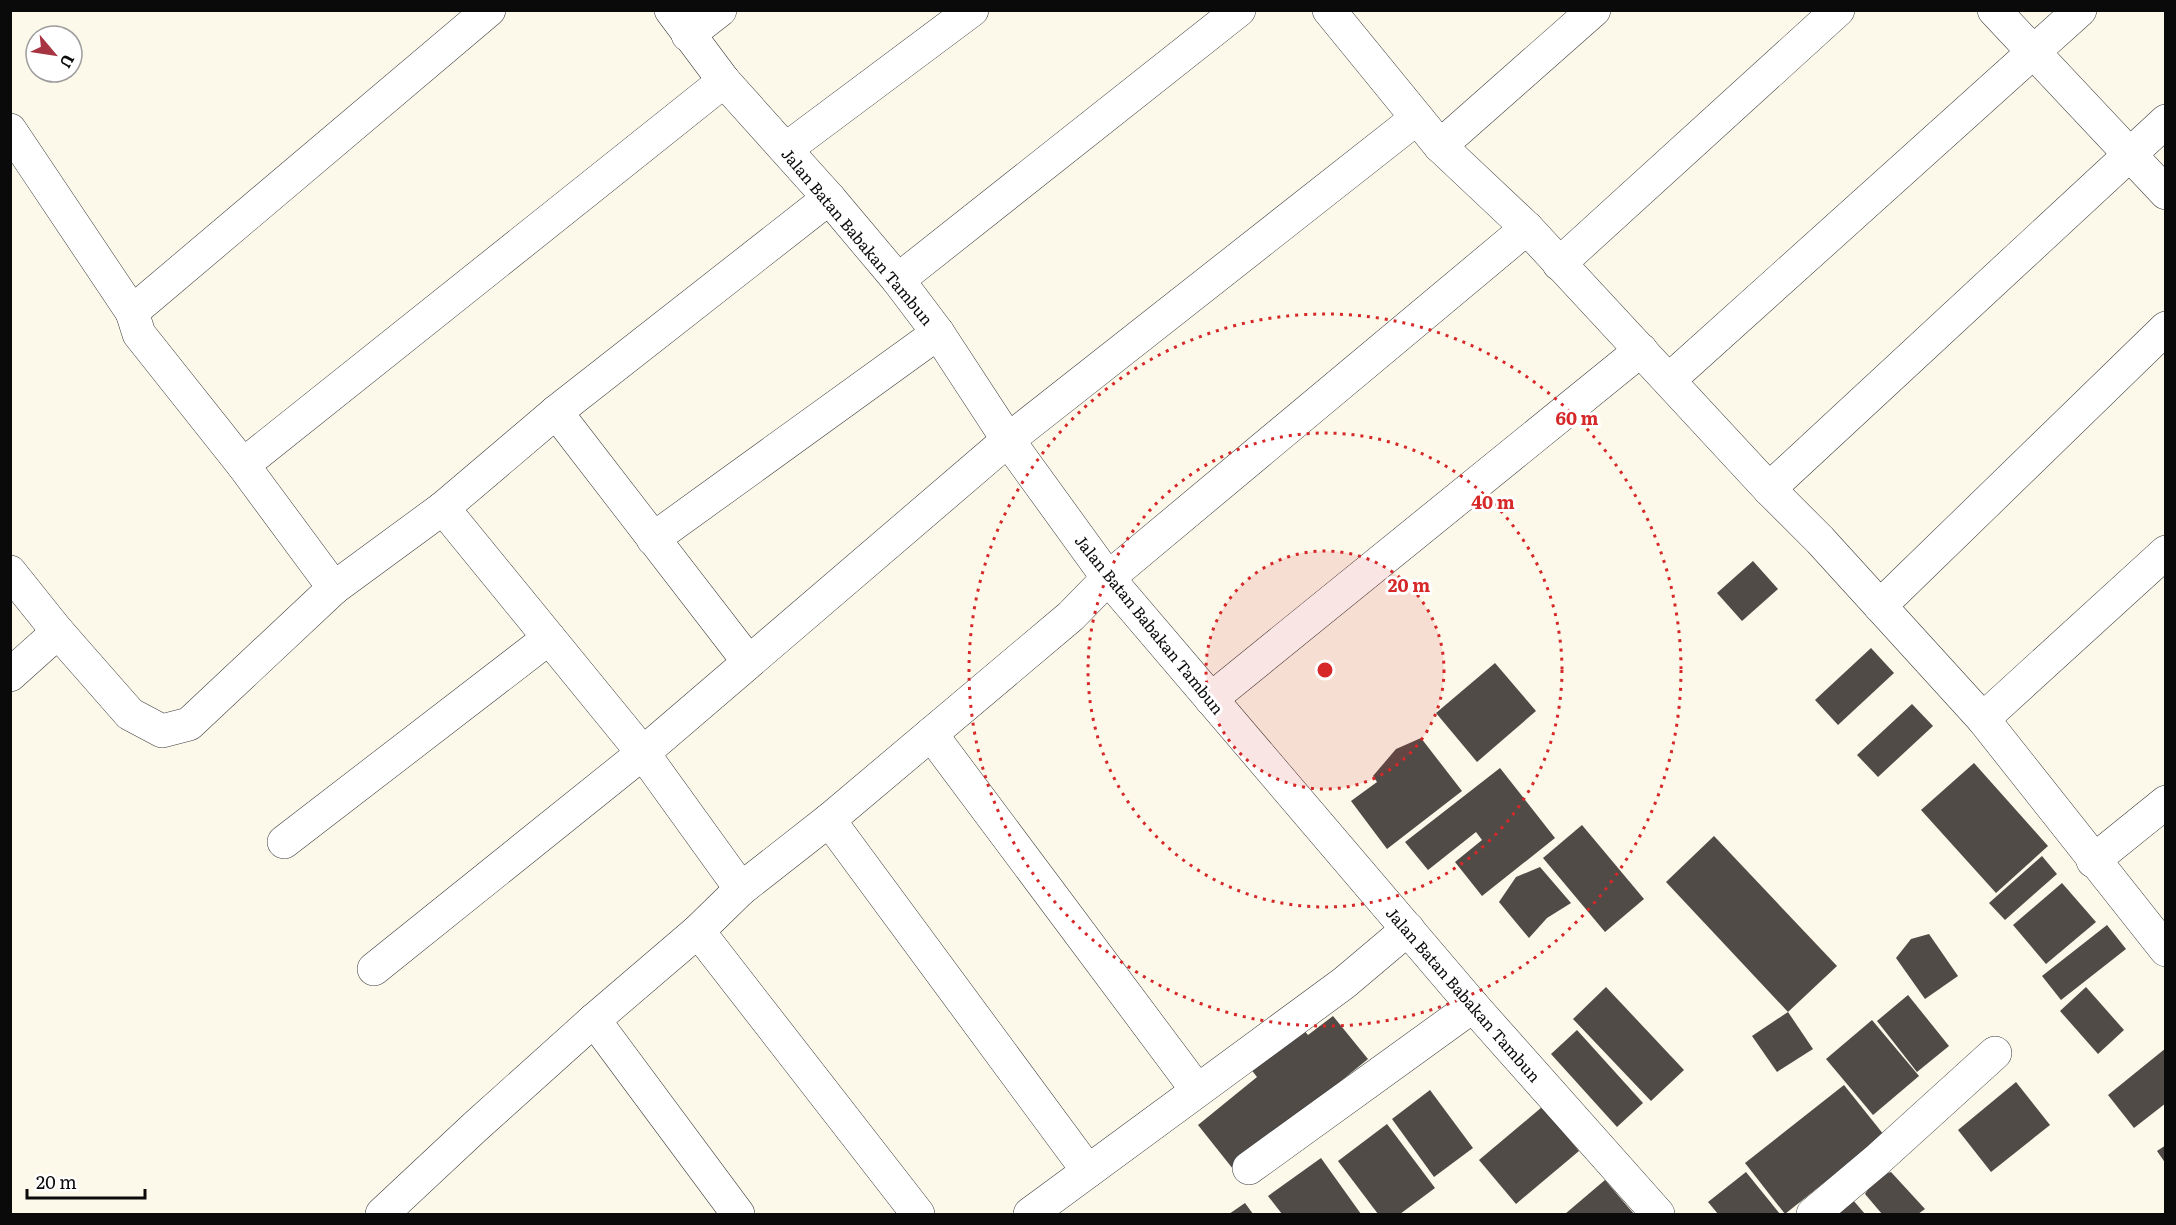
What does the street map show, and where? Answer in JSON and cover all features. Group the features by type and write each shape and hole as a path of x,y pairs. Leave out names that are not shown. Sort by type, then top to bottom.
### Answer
{"street":[{"path":"132,312 489,10"},
{"path":"680,23 720,10"},
{"path":"786,149 972,10"},
{"path":"898,280 1239,10"},
{"path":"1440,146 1594,10"},
{"path":"1558,264 1838,10"},
{"path":"1994,10 2166,193"},
{"path":"1669,380 2080,10"},
{"path":"1339,14 1440,146 1527,228 1769,489 1820,540 1983,719 2093,861 2166,950"},
{"name":"Jalan Batan Babakan Tambun","path":"680,23 724,81 829,198 898,280 938,333 1008,440 1108,578 1473,1006 1658,1215"},
{"path":"243,465 724,81"},
{"path":"374,969 643,753 1008,440 1417,118"},
{"path":"1769,489 2166,121"},
{"path":"10,130 132,312 139,334 243,465 334,588"},
{"path":"10,572 58,632 130,714 162,731 189,724 334,588 443,508 556,412 829,198"},
{"path":"382,1215 594,1020 698,931 741,889 829,820 1071,616 1108,578 1527,228"},
{"path":"1880,606 2166,328"},
{"path":"653,538 938,333"},
{"path":"1211,699 1641,350"},
{"path":"556,412 748,661"},
{"path":"443,508 643,753 741,889"},
{"path":"1983,719 2166,552"},
{"path":"10,675 58,632"},
{"path":"284,842 549,638"},
{"path":"931,734 1197,1090"},
{"path":"2093,861 2166,802"},
{"path":"829,820 1088,1171"},
{"path":"1030,1215 1344,983 1408,929"},
{"path":"698,931 918,1215"},
{"path":"1249,1168 1473,1006"},
{"path":"594,1020 738,1215"},
{"path":"1813,1215 1995,1053"}],"building":[{"path":"1753,561 1778,589 1742,621 1717,593"},
{"path":"1871,648 1894,673 1838,725 1815,700"},
{"path":"1495,663 1536,711 1477,762 1436,713"},
{"path":"1912,704 1933,726 1878,777 1857,755"},
{"path":"1421,738 1462,791 1387,849 1351,801 1377,782 1373,776 1396,749"},
{"path":"1974,763 2048,846 1996,893 1921,810"},
{"path":"1500,768 1555,838 1482,896 1455,862 1482,840 1476,832 1428,870 1405,842"},
{"path":"1582,825 1644,899 1605,932 1543,858"},
{"path":"1714,836 1837,966 1788,1012 1666,882"},
{"path":"2042,856 2057,874 2005,920 1989,903"},
{"path":"1540,867 1571,903 1547,918 1529,938 1499,902 1516,877"},
{"path":"2062,883 2096,922 2046,964 2013,925"},
{"path":"2107,925 2126,949 2061,1000 2042,976"},
{"path":"1929,934 1958,976 1925,999 1896,958 1911,939"},
{"path":"1606,987 1684,1070 1651,1101 1573,1019"},
{"path":"2086,987 2124,1030 2098,1054 2060,1011"},
{"path":"1908,995 1949,1046 1917,1072 1877,1021"},
{"path":"1788,1012 1813,1049 1777,1072 1752,1036"},
{"path":"1333,1016 1368,1059 1233,1169 1198,1125 1257,1077 1246,1063 1297,1022 1308,1035"},
{"path":"1872,1020 1919,1076 1873,1115 1826,1059"},
{"path":"1577,1030 1643,1103 1617,1127 1551,1054"},
{"path":"2166,1048 2166,1103 2134,1128 2108,1095"},
{"path":"2016,1082 2050,1125 1991,1172 1958,1130"},
{"path":"1844,1085 1884,1135 1785,1214 1745,1163"},
{"path":"1430,1090 1473,1148 1434,1177 1392,1119"},
{"path":"1542,1107 1579,1151 1516,1204 1479,1160"},
{"path":"1387,1124 1435,1188 1400,1214 1378,1214 1338,1161"},
{"path":"2166,1145 2166,1164 2157,1151"},
{"path":"1321,1158 1361,1214 1282,1214 1268,1196"},
{"path":"1746,1172 1780,1214 1718,1214 1708,1202"},
{"path":"1891,1172 1925,1209 1918,1214 1882,1214 1865,1194 1875,1177"},
{"path":"1605,1180 1634,1214 1565,1214"},
{"path":"1847,1193 1865,1214 1821,1214"},
{"path":"1245,1203 1253,1214 1229,1214"}]}
